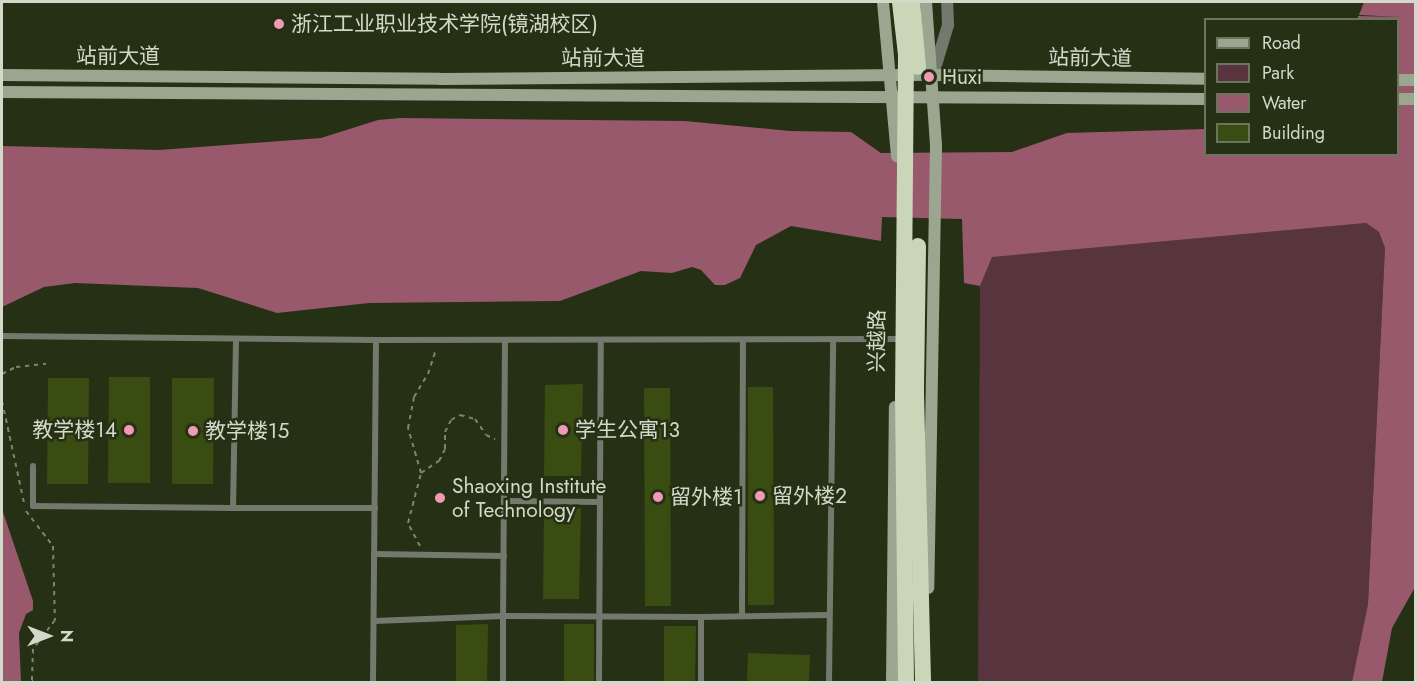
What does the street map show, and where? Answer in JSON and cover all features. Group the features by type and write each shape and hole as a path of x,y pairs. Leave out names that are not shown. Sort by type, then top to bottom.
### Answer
{"highway":[{"path":"900,2 906,56 903,395 906,682"},
{"path":"912,2 918,52 916,394 924,682"}],"main road":[{"name":"兴越路","path":"883,2 897,145 892,682"},
{"path":"924,682 936,146 933,75 926,2"},
{"name":"站前大道","path":"2,75 440,79 933,75 1204,79"},
{"path":"1399,80 1416,80"},
{"name":"站前大道","path":"2,92 894,100 1204,99"},
{"path":"1399,99 1416,99"}],"street":[{"path":"933,75 948,26 947,2"}],"lane":[{"path":"2,336 376,340 896,339"},
{"path":"233,508 236,339"},
{"path":"373,682 376,340"},
{"path":"503,682 505,340"},
{"path":"598,682 601,340"},
{"path":"742,616 743,340"},
{"path":"828,682 833,340"},
{"path":"33,465 33,506 375,508"},
{"path":"504,501 599,502"},
{"path":"375,554 504,556"},
{"path":"374,621 503,616 829,615"},
{"path":"701,617 701,682"}],"path":[{"path":"426,555 408,523 421,473 408,428 414,397 428,374 439,340"},
{"path":"2,374 16,367 46,364"},
{"path":"2,400 25,509 53,546 55,620 33,649 32,682"},
{"path":"421,473 439,462 445,449 445,432 451,420 460,415 475,419 492,440 504,438"}],"green space":[{"path":"1366,223 1379,232 1385,248 1368,604 1352,682 978,682 980,286 988,261 992,257"}],"water":[{"path":"1364,2 1415,2 1414,589 1392,628 1382,682 1352,682 1368,604 1385,248 1379,232 1366,223 992,257 980,286 964,283 962,219 882,217 881,241 791,226 756,245 740,278 725,285 715,285 701,270 692,267 672,273 641,271 560,301 369,303 277,313 198,288 75,283 44,287 2,307 2,146 159,150 321,138 378,120 400,118 685,121 790,131 851,132 881,153 1012,152 1067,133 1204,129 1204,156 1399,156 1399,18 1358,18 1358,16 1401,17 1359,15"},
{"path":"2,509 33,601 33,610 26,614 19,633 21,682 2,682"}],"building":[{"name":"教学楼14","path":"109,377 150,377 150,483 108,483"},
{"path":"48,378 89,378 88,484 47,484"},
{"name":"教学楼15","path":"172,378 214,378 213,484 172,484"},
{"name":"学生公寓13","path":"583,384 581,476 544,476 545,385"},
{"name":"留外楼2","path":"748,387 773,387 774,605 748,605"},
{"name":"留外楼1","path":"644,388 670,388 671,606 645,606"},
{"path":"544,508 581,508 579,599 543,599"},
{"path":"488,624 487,682 456,682 456,625"},
{"path":"564,624 594,624 594,682 564,682"},
{"path":"664,626 696,626 695,682 664,682"},
{"path":"748,653 810,655 809,682 747,682"}],"place":[{"name":"浙江工业职业技术学院(镜湖校区)","path":"279,24"},
{"name":"Huxi","path":"929,77"},
{"name":"教学楼14","path":"129,430"},
{"name":"学生公寓13","path":"563,430"},
{"name":"教学楼15","path":"193,431"},
{"name":"留外楼2","path":"760,496"},
{"name":"留外楼1","path":"658,497"},
{"name":"Shaoxing Institute of Technology","path":"440,498"}]}
